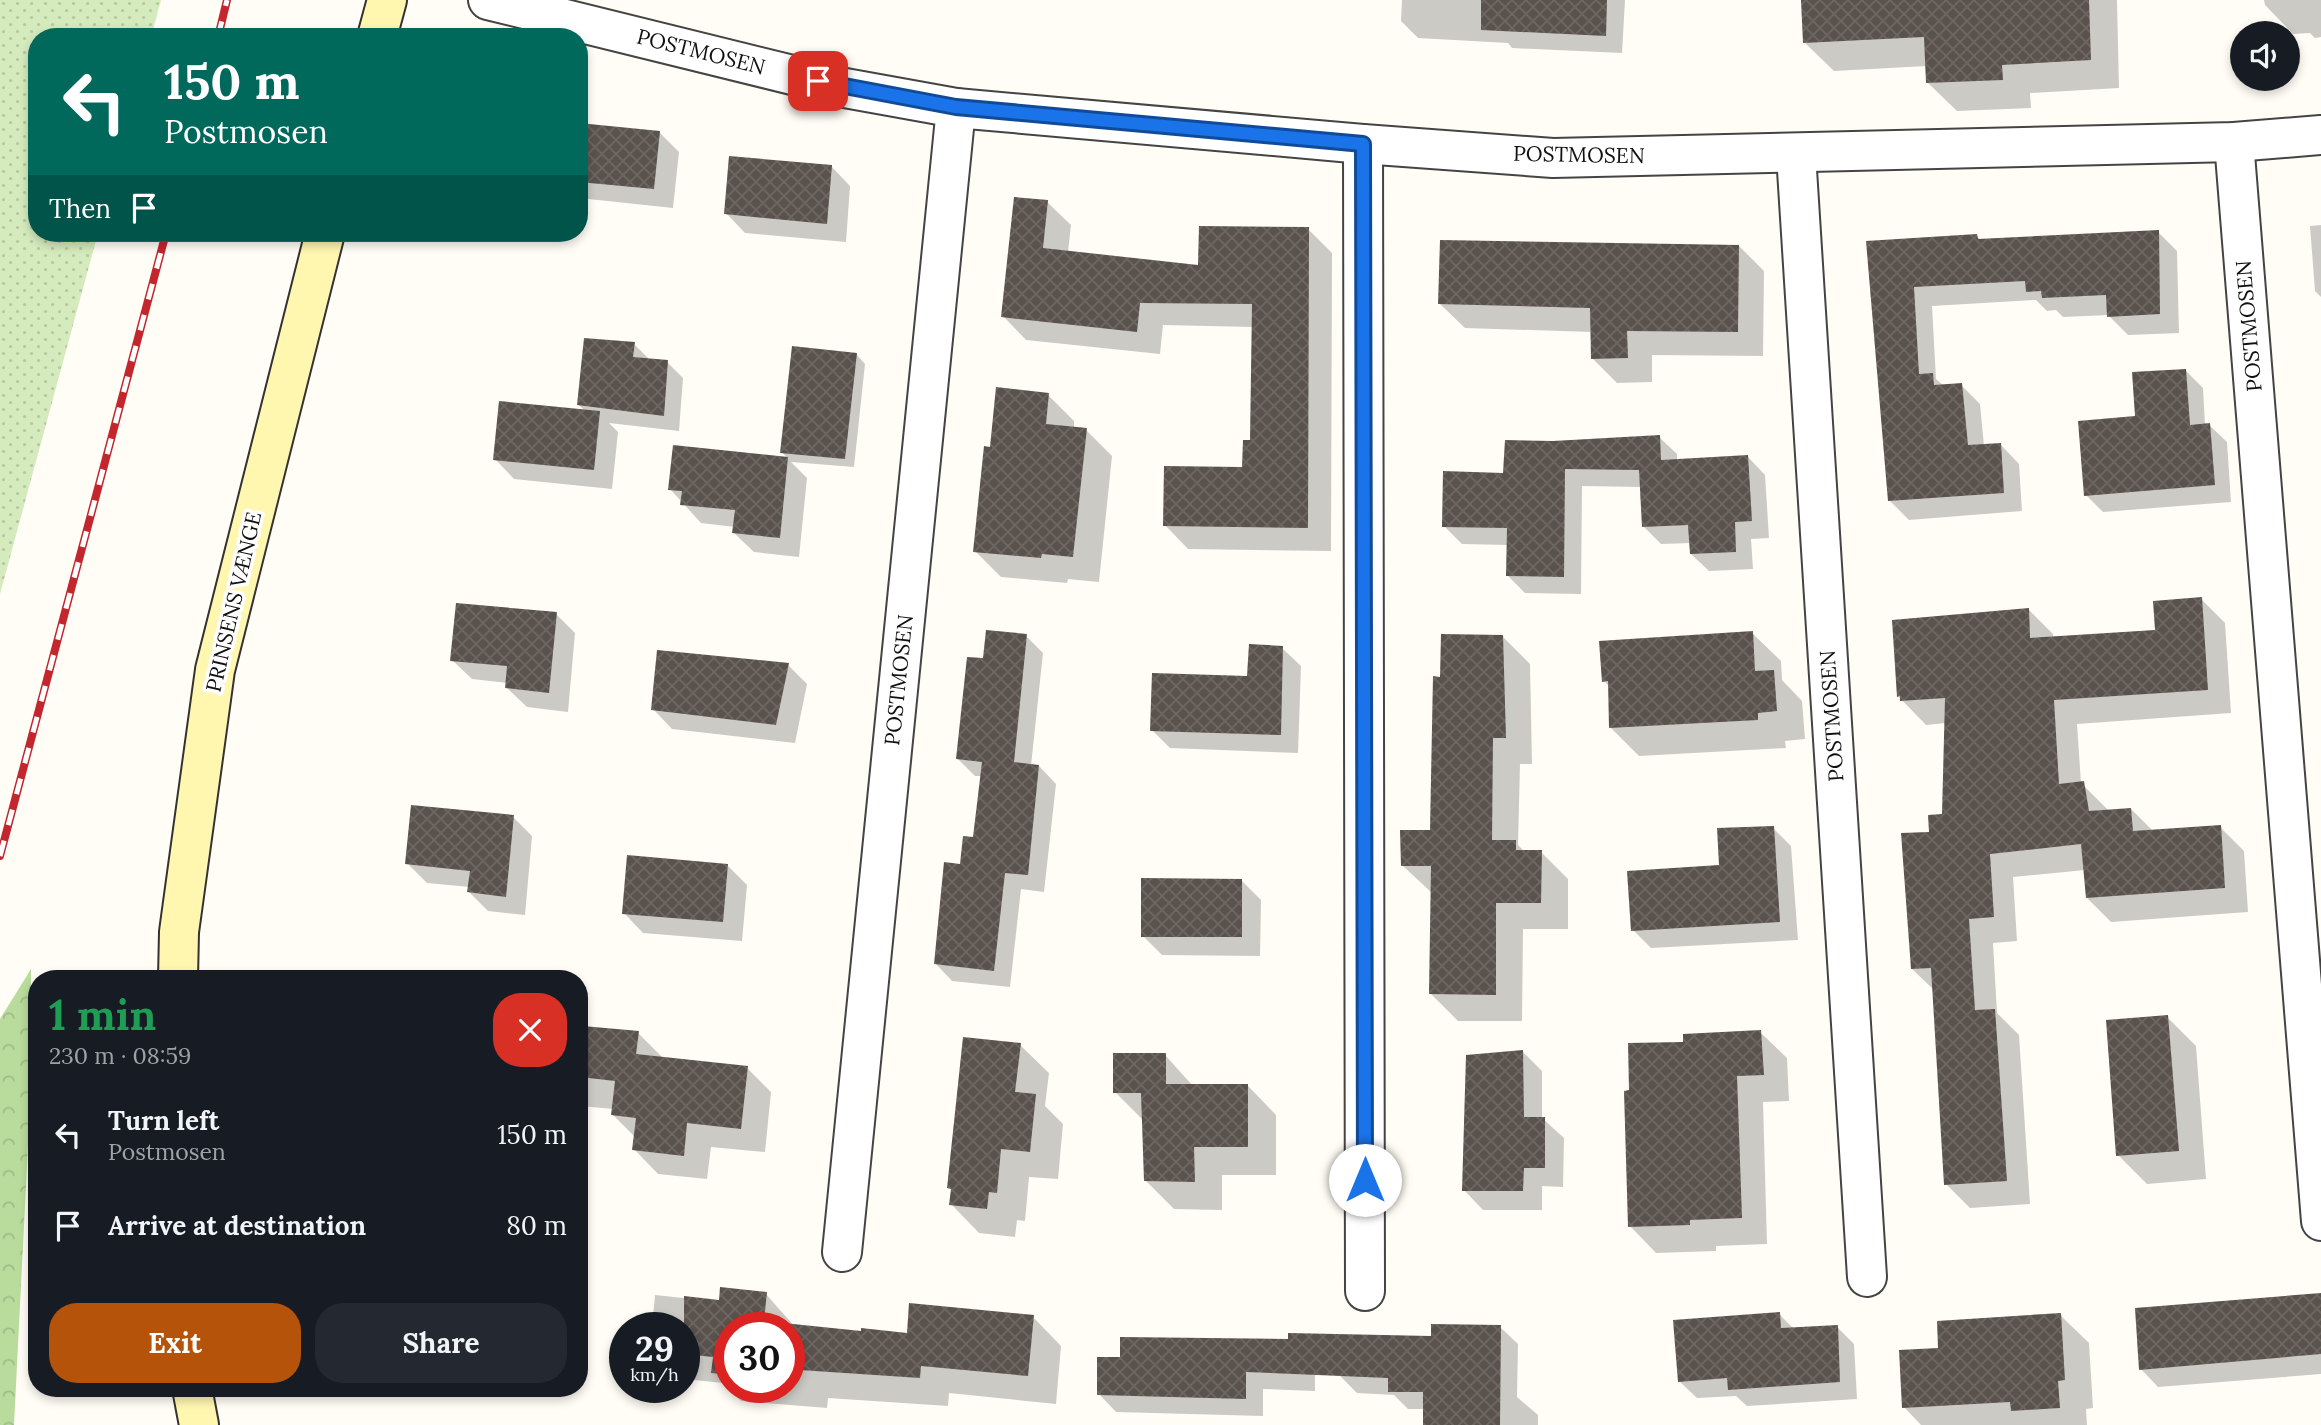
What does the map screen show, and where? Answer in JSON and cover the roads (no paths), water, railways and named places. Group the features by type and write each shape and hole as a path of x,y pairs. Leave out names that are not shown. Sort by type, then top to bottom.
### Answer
{"street":[{"path":"379,28 387,0"},
{"name":"POSTMOSEN","path":"488,0 845,88 956,107 1363,144 1553,158 2234,142 2321,135"},
{"name":"POSTMOSEN","path":"842,1252 956,107"},
{"name":"POSTMOSEN","path":"2234,142 2321,1221"},
{"path":"1363,144 1365,1291"},
{"name":"POSTMOSEN","path":"1796,154 1867,1277"},
{"name":"PRINSENS VÆNGE","path":"178,970 179,932 215,670 324,242"},
{"path":"194,1397 199,1425"}],"railway":[{"path":"220,28 227,0"},
{"path":"0,856 164,242"}]}
